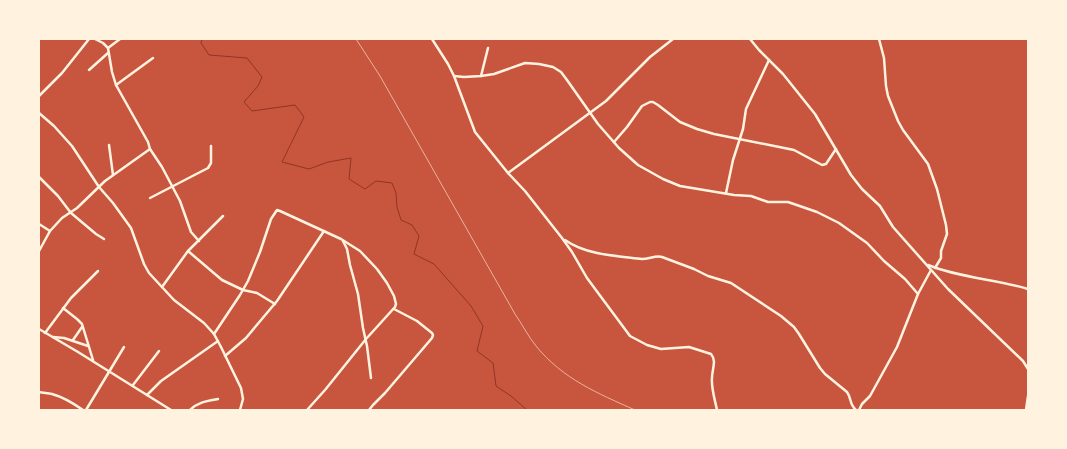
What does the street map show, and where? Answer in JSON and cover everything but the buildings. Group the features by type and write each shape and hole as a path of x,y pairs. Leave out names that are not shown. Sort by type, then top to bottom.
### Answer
{"street":[{"path":"39,96 89,39"},
{"path":"95,39 108,48 116,85 184,208 189,228 199,240"},
{"path":"108,48 120,39"},
{"path":"432,39 454,76 475,132 562,238 587,278 630,336 646,345 661,349 689,347 713,356 712,384 717,410"},
{"path":"508,173 606,101 650,57 673,39"},
{"path":"750,39 783,74 815,114 856,182 880,206 893,227 948,289 1023,361 1028,369"},
{"path":"880,39 888,96 903,130 928,164 946,224 947,234 941,251 941,258 935,268"},
{"path":"482,76 488,48"},
{"path":"89,70 108,53"},
{"path":"116,85 153,58"},
{"path":"726,193 746,109 769,60"},
{"path":"454,76 494,74 525,63 553,67 568,80 598,124 623,153 638,165 680,186 751,196 768,202 794,204 818,212 839,223 867,243 918,294"},
{"path":"614,142 642,106 653,102 680,122 697,129 794,150 824,165 836,149"},
{"path":"39,113 72,146 99,187 131,228 146,269 181,306 204,323 214,334 242,391 243,399 240,410"},
{"path":"109,145 113,175"},
{"path":"150,198 208,168 211,163 211,146"},
{"path":"39,251 50,231 62,218 78,208 113,175 150,149"},
{"path":"39,177 71,212 104,239"},
{"path":"214,334 243,290 276,210 341,239 360,251 382,275 394,296 396,304 394,309 307,410"},
{"path":"162,287 188,251 223,216"},
{"path":"39,224 50,231"},
{"path":"225,356 246,338 275,304 324,231"},
{"path":"562,238 574,246 592,252 642,259 659,256 736,286 794,327 820,368 847,392 851,406 858,410 870,396 897,347 918,294 931,270"},
{"path":"341,239 348,249 358,294 371,378"},
{"path":"188,251 217,276 230,284 259,294 275,304"},
{"path":"926,264 963,276 1028,289"},
{"path":"45,333 73,296 98,271"},
{"path":"63,308 83,326 93,362"},
{"path":"369,410 433,335 417,320 394,309"},
{"path":"73,340 83,326"},
{"path":"39,329 170,410"},
{"path":"52,337 73,340 88,346"},
{"path":"147,395 161,381 218,341"},
{"path":"39,392 61,397 84,410 124,347"},
{"path":"132,386 159,350"},
{"path":"1026,410 1028,396"},
{"path":"190,410 202,402 218,399"}],"waterway":[{"path":"202,39 201,43 209,55 247,58 262,77 258,86 244,102 252,111 295,105 304,117 282,162 309,169 328,162 351,158 349,179 365,189 376,181 392,183 396,193 397,207 401,220 412,225 419,236 414,254 434,264 471,306 483,326 477,351 493,363 496,386 527,410"}],"railway":[{"path":"356,39 380,76 515,314 533,342 546,358 569,376 594,391 635,410"}]}
